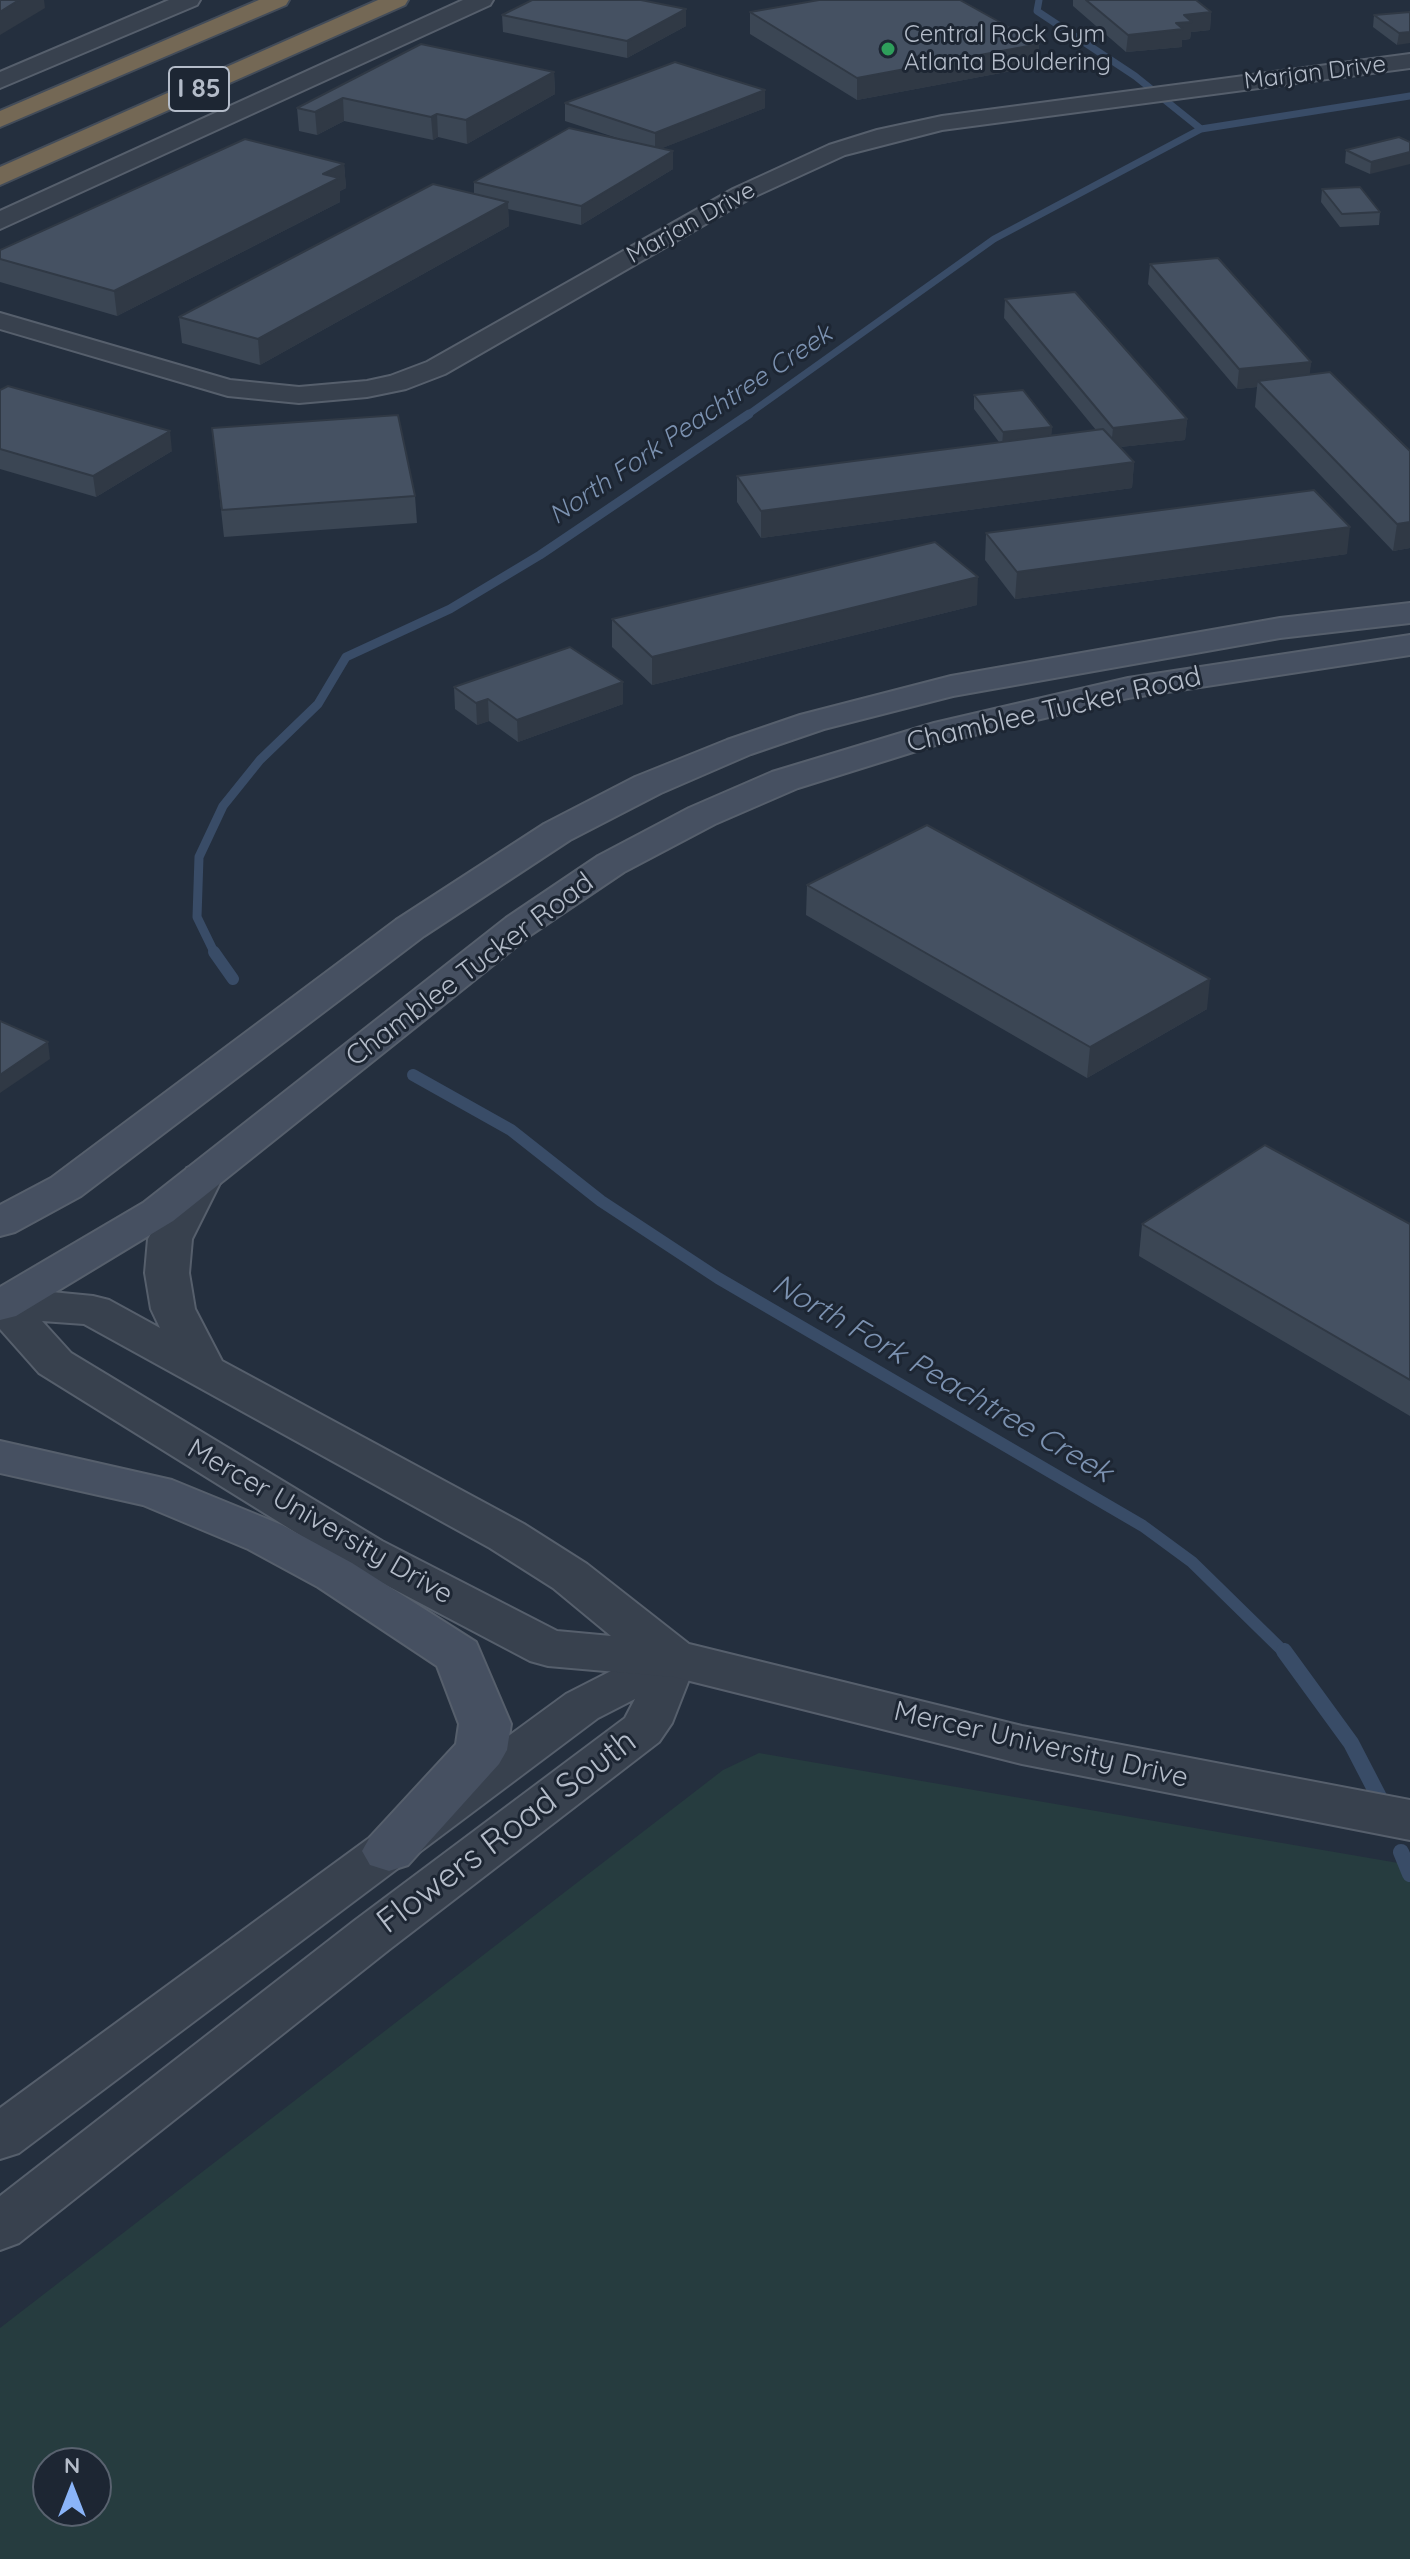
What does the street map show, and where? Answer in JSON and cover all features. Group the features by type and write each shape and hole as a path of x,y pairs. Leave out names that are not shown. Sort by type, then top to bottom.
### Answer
{"highway":[{"name":"I 85","path":"0,120 278,0"},
{"name":"I 85","path":"0,177 397,0"}],"main road":[{"name":"Chamblee Tucker Road","path":"0,1223 66,1187 410,928 557,832 648,785 739,747 812,722 951,686 1280,628 1410,613"},
{"name":"Chamblee Tucker Road","path":"1,1303 158,1212 519,926 611,864 702,816 785,780 934,734 1128,688 1410,645"},
{"path":"0,1457 155,1491 265,1537 335,1575 458,1655 485,1724 481,1750 389,1851"}],"street":[{"path":"0,81 189,0"},
{"path":"0,221 482,0"},
{"name":"Marjan Drive","path":"0,321 228,388 299,395 367,389 397,383 436,368 741,194 837,150 885,135 942,123 1410,61"},
{"path":"202,1177 170,1239 167,1273 173,1309 204,1371"},
{"name":"Mercer University Drive","path":"1,1303 90,1308 507,1536 570,1576 674,1659"},
{"name":"Mercer University Drive","path":"1,1303 55,1363 284,1505 425,1586 548,1648 674,1659 1022,1745 1410,1820"},
{"name":"Flowers Road South","path":"0,2137 582,1706 674,1659"},
{"name":"Flowers Road South","path":"0,2227 372,1935 642,1730 649,1723 674,1659"}],"green space":[{"path":"759,1753 1410,1865 1410,2559 0,2559 0,2328 723,1770"}],"building":[{"path":"0,0 19,0 0,12"},
{"path":"532,0 641,0 686,9 627,41 502,15"},
{"path":"819,0 960,0 1039,44 857,78 750,12"},
{"path":"1086,0 1196,0 1211,12 1184,15 1192,22 1176,23 1183,29 1128,35"},
{"path":"1410,12 1410,32 1399,33 1374,15"},
{"path":"421,44 554,72 466,120 437,114 431,117 343,98 315,112 297,108"},
{"path":"675,62 765,90 655,133 565,103"},
{"path":"569,128 673,151 581,206 474,182"},
{"path":"1399,137 1410,142 1410,152 1371,162 1346,150"},
{"path":"245,139 344,164 323,174 339,178 114,291 0,259 0,250"},
{"path":"433,184 508,202 258,339 179,317"},
{"path":"1360,187 1380,212 1342,214 1322,189"},
{"path":"1218,258 1311,362 1239,369 1150,264"},
{"path":"1075,292 1187,419 1113,428 1005,299"},
{"path":"1330,372 1410,451 1410,522 1397,524 1258,381"},
{"path":"8,386 170,431 93,476 0,449 0,390"},
{"path":"1023,390 1052,427 1003,432 974,395"},
{"path":"398,415 415,496 222,510 212,428"},
{"path":"1103,429 1134,462 761,511 737,476"},
{"path":"1314,490 1350,527 1017,572 986,533"},
{"path":"935,542 978,577 652,657 612,619"},
{"path":"570,647 623,682 517,720 488,699 476,703 454,687"},
{"path":"927,825 1210,979 1090,1047 807,885"},
{"path":"0,1021 48,1042 0,1075"},
{"path":"1265,1145 1410,1224 1410,1380 1142,1224"}],"waterway":[{"path":"1039,0 1037,11 1135,76 1201,129"},
{"name":"North Fork Peachtree Creek","path":"1201,129 1410,96"},
{"name":"North Fork Peachtree Creek","path":"746,416 994,239 1201,129"},
{"name":"North Fork Peachtree Creek","path":"214,952 197,917 199,857 223,806 260,760 318,704 346,657 450,609 540,555 749,414"},
{"name":"North Fork Peachtree Creek","path":"214,952 233,979"},
{"name":"North Fork Peachtree Creek","path":"413,1075 511,1130 601,1201 718,1278 1143,1526 1192,1562 1285,1653"},
{"name":"North Fork Peachtree Creek","path":"1284,1651 1351,1743 1379,1797"},
{"name":"North Fork Peachtree Creek","path":"1401,1852 1410,1874"}],"place":[{"name":"Central Rock Gym Atlanta Bouldering","path":"888,49"}]}
